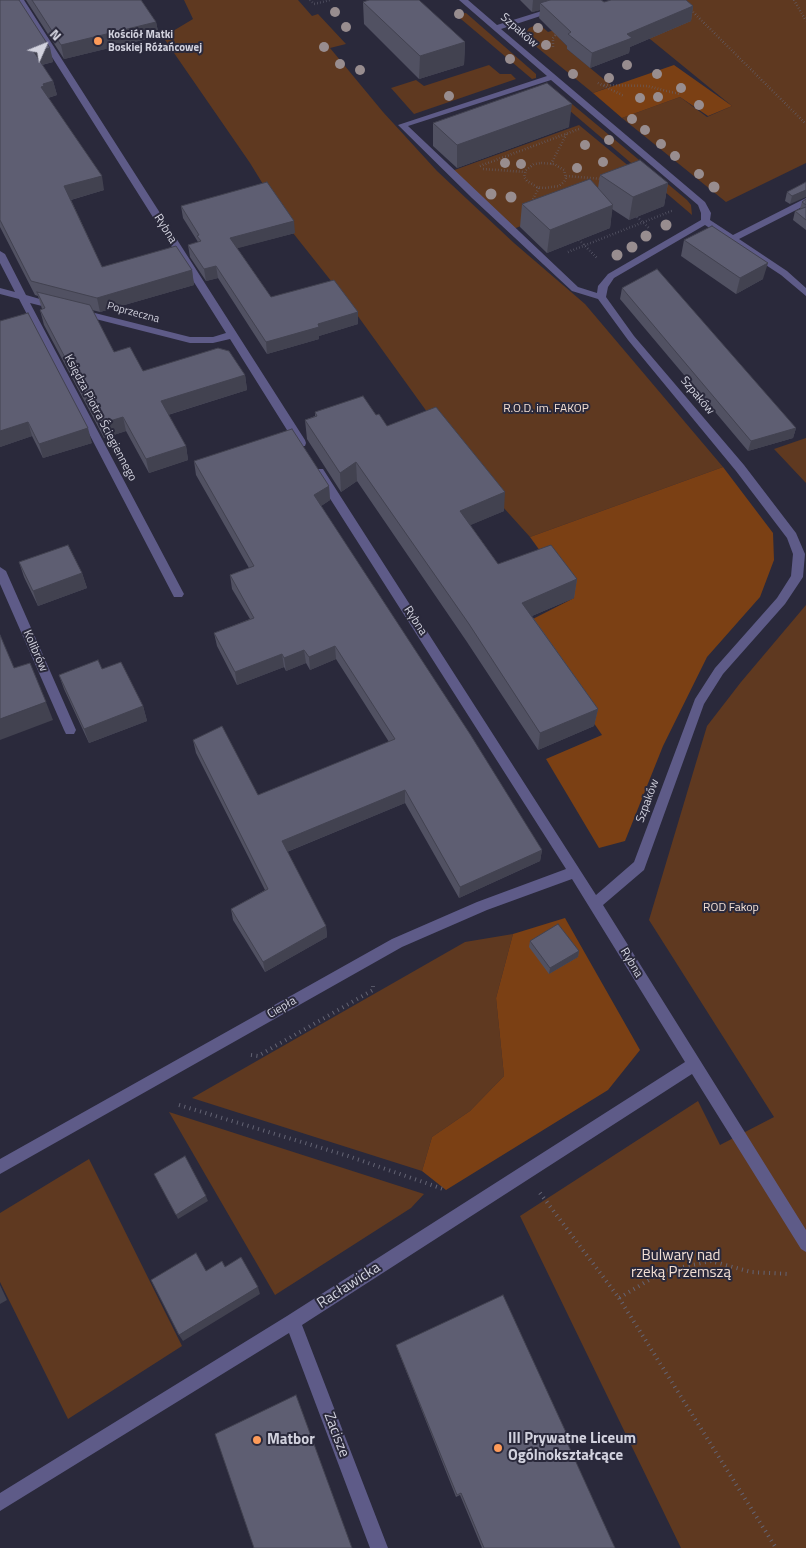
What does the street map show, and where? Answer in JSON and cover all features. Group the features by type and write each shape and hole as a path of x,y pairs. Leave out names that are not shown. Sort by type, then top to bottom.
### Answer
{"street":[{"name":"Rybna","path":"20,0 576,872 806,1244"},
{"name":"Szpaków","path":"463,0 702,204 706,213 705,221"},
{"path":"494,28 585,0"},
{"path":"551,77 402,125 416,141 575,289 601,297 603,286 611,276 705,221 784,274 806,292"},
{"path":"732,239 806,201"},
{"name":"Księdza Piotra Ściegiennego","path":"0,254 178,594"},
{"name":"Poprzeczna","path":"0,291 190,340 213,340 232,335"},
{"name":"Szpaków","path":"595,904 639,866 699,702 719,672 781,602 797,576 799,554 792,536 740,468 631,338 601,297"},
{"name":"Kolibrów","path":"0,571 70,730"},
{"name":"Ciepła","path":"0,1167 396,943 482,906 576,872"},
{"name":"Racławicka","path":"0,1502 293,1322 694,1065"},
{"name":"Zacisze","path":"293,1322 379,1548"}],"path":[{"path":"310,0 314,4 330,0"},
{"path":"794,0 806,21"},
{"path":"686,6 806,124"},
{"path":"551,54 553,38 558,32"},
{"path":"601,85 647,86 679,94"},
{"path":"525,172 473,168 582,128 579,125"},
{"path":"551,164 567,133"},
{"path":"534,164 551,164 564,170 566,176 564,182 559,186 539,187 527,181 524,177 525,172 529,166 534,164"},
{"path":"566,176 611,179"},
{"path":"507,225 525,219 539,187"},
{"path":"545,261 676,209 669,203"},
{"path":"637,217 643,223"},
{"path":"579,240 585,245"},
{"path":"250,1055 258,1056 373,990 373,981"},
{"path":"179,1106 348,1156 446,1190"},
{"path":"540,1193 619,1298 776,1548"},
{"path":"619,1298 664,1271 711,1261 751,1272 788,1274"}],"green space":[{"name":"R.O.D. im. FAKOP","path":"184,0 298,0 312,16 318,14 346,44 330,48 383,112 437,171 514,243 585,304 723,467 530,537 466,466 347,301 293,233 250,163 163,37 193,19"},
{"path":"675,0 806,0 806,163 726,202 622,118 680,97 707,117 732,106 637,27"},
{"path":"466,13 536,74 536,78 532,79 455,14"},
{"path":"539,24 548,32 566,26 560,39 569,48 567,49 612,86 593,93 528,40 526,33 529,28"},
{"path":"489,65 500,74 511,74 516,79 414,114 391,88 416,80 424,86"},
{"path":"542,87 554,89 687,200 691,205 692,215"},
{"path":"579,125 642,177 511,230 449,172"},
{"path":"806,438 806,483 774,449"},
{"name":"Bulwary nad rzeką Przemszą","path":"806,605 806,1548 681,1548 520,1216 698,1101 720,1145 774,1117 649,920 707,726 741,682"},
{"path":"513,934 496,998 504,1076 470,1111 432,1137 422,1171 192,1098 465,942"},
{"path":"169,1112 424,1194 411,1208 275,1295"},
{"path":"89,1159 182,1346 68,1419 0,1282 0,1213"}],"shaded area":[{"path":"674,65 732,106 708,116 680,97 622,118 593,93"},
{"path":"723,467 773,533 774,560 760,597 707,657 663,746 625,841 599,848 546,759 602,735 525,623 574,598 530,537"},
{"path":"565,918 640,1050 608,1090 446,1190 422,1171 432,1137 470,1111 504,1076 496,998 513,934"}],"building":[{"path":"0,0 19,0 50,48 34,52 53,81 43,84 44,86 41,87 102,176 64,186 102,267 176,246 192,270 97,298 31,281 0,220"},
{"path":"32,0 141,0 156,22 61,45"},
{"path":"369,0 419,0 465,42 420,56 363,2"},
{"path":"550,0 601,0 604,2 611,0 686,0 693,6 627,34 632,38 592,53 568,34 571,32 540,3"},
{"path":"547,83 572,104 457,145 433,123"},
{"path":"640,160 668,183 633,197 600,175"},
{"path":"590,179 613,205 550,230 522,204"},
{"path":"267,182 294,221 230,238 271,297 334,280 358,312 318,324 319,327 266,342 216,266 204,269 188,245 201,241 181,206"},
{"path":"806,182 806,190 792,196 787,192"},
{"path":"806,207 806,220 795,211"},
{"path":"712,226 768,263 740,278 684,240"},
{"path":"657,269 796,428 751,441 622,288"},
{"path":"37,292 90,305 114,352 130,347 143,371 218,348 229,351 245,375 161,401 186,446 146,459 123,417 100,424 40,310 45,308"},
{"path":"28,313 88,428 39,444 28,422 0,431 0,321"},
{"path":"363,396 376,415 379,414 387,426 436,407 505,492 460,511 498,564 551,545 577,579 522,603 598,709 540,733 469,624 356,462 340,473 305,420 317,416 315,412"},
{"path":"292,429 329,486 314,495 470,734 542,850 460,887 405,790 282,841 326,926 263,962 231,909 268,889 193,740 222,726 258,795 395,739 335,646 309,657 304,650 284,658 282,654 235,672 214,633 254,618 230,575 254,566 194,461"},
{"path":"68,545 82,573 33,591 19,562"},
{"path":"0,635 14,668 30,663 46,702 0,719"},
{"path":"98,660 102,669 121,662 143,706 84,729 59,675"},
{"path":"558,924 579,951 550,968 530,941"},
{"path":"185,1156 206,1196 176,1215 154,1174"},
{"path":"196,1253 206,1271 222,1261 225,1267 241,1257 258,1287 179,1335 151,1280"},
{"path":"503,1295 569,1439 566,1440 615,1548 484,1548 461,1493 457,1495 396,1345"},
{"path":"296,1395 352,1548 254,1548 215,1434"}],"place":[{"name":"Kościół Matki Boskiej Różańcowej","path":"98,41"},
{"name":"Matbor","path":"257,1440"},
{"name":"III Prywatne Liceum Ogólnokształcące","path":"498,1448"}],"park label":[{"name":"ROD Fakop","path":"731,908"}]}
